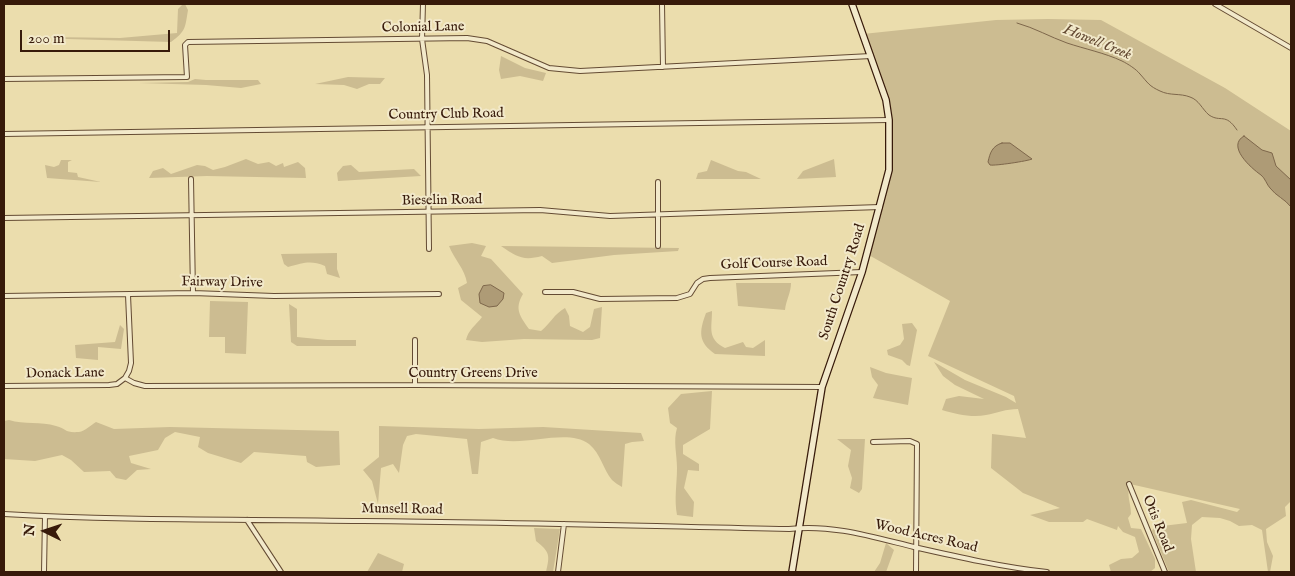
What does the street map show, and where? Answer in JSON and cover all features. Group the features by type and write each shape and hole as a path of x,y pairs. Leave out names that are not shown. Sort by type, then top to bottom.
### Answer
{"main road":[{"name":"South Country Road","path":"792,572 822,387 862,272 889,170 889,120 886,100 852,4"}],"street":[{"path":"423,4 422,39 427,75 429,249"},
{"path":"662,4 663,67"},
{"path":"1216,4 1291,48"},
{"name":"Colonial Lane","path":"4,79 187,77 185,45 188,42 467,38 479,39 493,44 540,65 560,70 580,71 871,56"},
{"name":"Country Club Road","path":"4,134 889,120"},
{"path":"191,179 193,293"},
{"path":"658,182 658,246"},
{"name":"Bieselin Road","path":"4,218 540,210 610,216 880,206"},
{"name":"Golf Course Road","path":"545,292 573,292 600,299 677,298 690,294 698,283 710,278 862,272"},
{"name":"Fairway Drive","path":"4,296 193,293 274,296 439,294"},
{"path":"126,378 130,363 128,295"},
{"path":"415,340 415,385"},
{"name":"Country Greens Drive","path":"126,378 134,383 145,386 822,387"},
{"name":"Donack Lane","path":"4,386 109,385 117,384 126,378"},
{"path":"873,442 910,441 917,444 916,572"},
{"name":"Otis Road","path":"1129,484 1165,572"},
{"name":"Munsell Road","path":"4,514 247,520 799,528"},
{"path":"44,572 45,516"},
{"path":"247,520 281,572"},
{"path":"558,572 564,524"},
{"name":"Wood Acres Road","path":"799,528 810,527 857,533 1007,568 1047,572"},
{"path":"1004,572 1007,568"}],"shaded area":[{"path":"185,4 188,10 185,25 180,35 171,42 49,37 120,38 177,33 178,9"},
{"path":"996,20 1101,20 1225,88 1291,131 1291,501 1285,507 1286,516 1266,529 1267,542 1273,556 1270,572 1268,572 1262,530 1252,525 1239,526 1220,518 1202,517 1192,525 1191,539 1196,572 1169,572 1152,531 1154,527 1187,523 1182,502 1191,500 1237,512 1240,509 1130,484 1131,514 1128,518 1131,528 1141,529 1155,559 1155,568 1150,572 1111,572 1109,565 1121,559 1132,558 1139,552 1135,537 1123,532 1118,526 1117,530 1087,519 1083,522 1049,522 1030,515 1060,508 1023,493 991,468 992,434 1026,438 1018,409 975,416 942,410 946,399 959,396 984,399 955,385 943,376 934,362 965,380 1016,403 1014,396 928,356 950,301 867,254 889,170 889,120 863,34"},
{"path":"501,56 525,68 546,73 543,81 520,76 501,79 499,70"},
{"path":"348,77 385,78 380,84 369,84 357,89 344,85 315,84"},
{"path":"195,79 258,80 261,84 241,88 139,83 188,82"},
{"path":"1244,136 1262,150 1272,153 1276,166 1291,180 1291,207 1272,191 1262,176 1242,157 1238,145 1239,140"},
{"path":"1002,143 1010,143 1032,159 990,165 988,162 992,150"},
{"path":"246,159 258,164 269,162 276,166 283,163 284,167 298,162 305,168 306,178 207,176 149,178 153,171 163,168 171,174 197,165 213,170"},
{"path":"834,159 836,177 797,179 803,171"},
{"path":"61,160 72,160 68,162 68,172 77,173 78,177 101,182 47,178 45,165 54,167 59,165"},
{"path":"711,160 761,179 696,179 698,173 707,171"},
{"path":"351,165 359,172 414,169 421,176 338,181 337,173 343,166"},
{"path":"472,243 486,246 481,256 491,259 523,294 520,299 519,312 529,329 541,331 565,308 569,316 570,326 583,332 590,327 594,309 602,307 600,338 592,340 524,339 482,342 466,340 470,330 482,317 461,300 458,288 467,283 464,273 449,246"},
{"path":"501,246 679,248 678,251 614,255 552,263 542,256 520,257"},
{"path":"337,253 337,269 340,278 327,274 325,266 315,263 288,267 284,264 281,254"},
{"path":"736,283 791,283 785,310 738,306"},
{"path":"491,285 504,293 503,299 497,306 489,307 480,303 479,294 483,286"},
{"path":"210,301 248,302 246,354 225,353 225,337 209,337"},
{"path":"289,304 297,309 297,337 356,340 356,346 297,346 291,342"},
{"path":"712,311 711,328 713,337 719,345 725,348 743,342 746,347 753,348 765,340 765,356 715,354 709,350 703,341 701,331 706,313"},
{"path":"912,323 917,330 910,366 902,360 888,355 887,350 900,345 904,339 902,324"},
{"path":"120,325 124,329 121,349 98,347 98,360 76,358 75,345 115,342"},
{"path":"870,367 886,373 912,378 908,405 873,398 878,385 872,377"},
{"path":"712,391 710,429 683,445 683,454 699,464 699,471 688,470 684,488 694,502 693,517 677,515 675,443 677,428 670,423 668,408 681,394"},
{"path":"4,421 50,425 74,432 79,432 96,422 114,429 170,427 339,431 340,465 316,467 307,462 306,456 254,452 241,463 208,453 198,447 200,437 175,432 165,438 158,450 129,456 131,463 151,469 137,470 126,480 116,478 110,471 84,472 71,460 62,455 35,461 4,459"},
{"path":"379,426 479,429 543,427 641,433 644,441 625,444 622,487 612,480 593,448 579,439 568,437 504,441 493,438 481,442 478,474 472,474 467,439 416,434 407,436 403,445 399,473 393,464 381,468 378,504 372,481 363,470 379,457"},
{"path":"837,439 865,439 862,489 859,493 850,488 852,478 848,466 851,450"},
{"path":"534,528 560,529 553,572 546,572 548,554 536,541"},
{"path":"886,543 894,550 886,572 874,572 880,563"},
{"path":"378,553 404,564 402,572 367,572"}],"waterway":[{"name":"Howell Creek","path":"1017,23 1067,43 1122,61 1136,70 1153,88 1164,93 1193,98 1209,115 1226,119 1237,130"}]}
